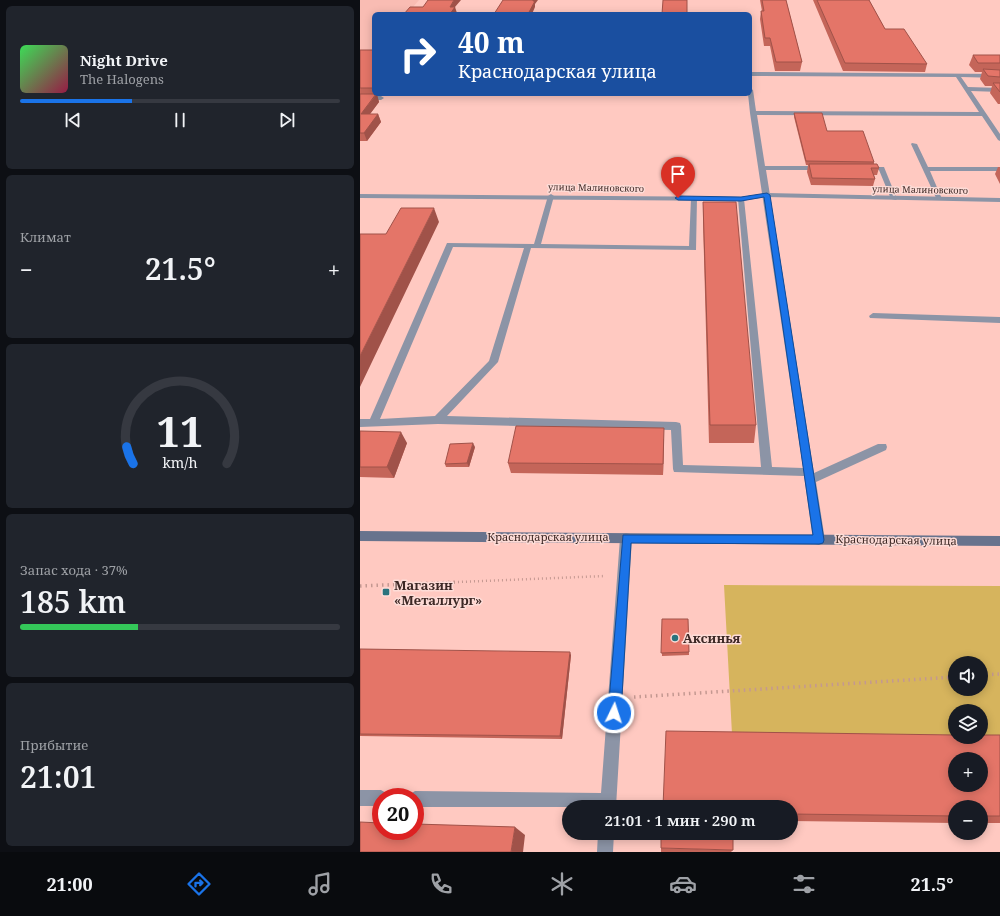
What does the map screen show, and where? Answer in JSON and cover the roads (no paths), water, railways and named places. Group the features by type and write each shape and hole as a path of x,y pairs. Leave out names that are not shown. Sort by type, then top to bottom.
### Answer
{"main road":[{"name":"Краснодарская улица","path":"360,536 1000,541"}],"street":[{"path":"752,74 1000,76"},
{"path":"958,76 1000,139"},
{"path":"966,89 1000,90"},
{"path":"751,96 819,540"},
{"path":"360,98 381,98"},
{"path":"753,113 983,114"},
{"path":"914,144 939,199"},
{"path":"763,168 826,168"},
{"path":"858,168 882,168 894,198"},
{"path":"925,169 1000,170"},
{"name":"улица Малиновского","path":"360,196 551,196 741,199 767,195 1000,200"},
{"path":"438,420 493,362 551,196"},
{"path":"373,423 450,245 694,248 694,198"},
{"path":"741,199 767,470"},
{"path":"873,316 1000,320"},
{"path":"360,423 438,420 676,426 678,469 767,470 810,476 882,447"},
{"path":"608,800 626,538"},
{"path":"360,798 372,798"},
{"path":"424,799 562,803"},
{"path":"605,852 606,840"}],"place":[{"name":"Магазин «Металлург»","path":"386,592"},
{"name":"Аксинья","path":"675,638"}]}
